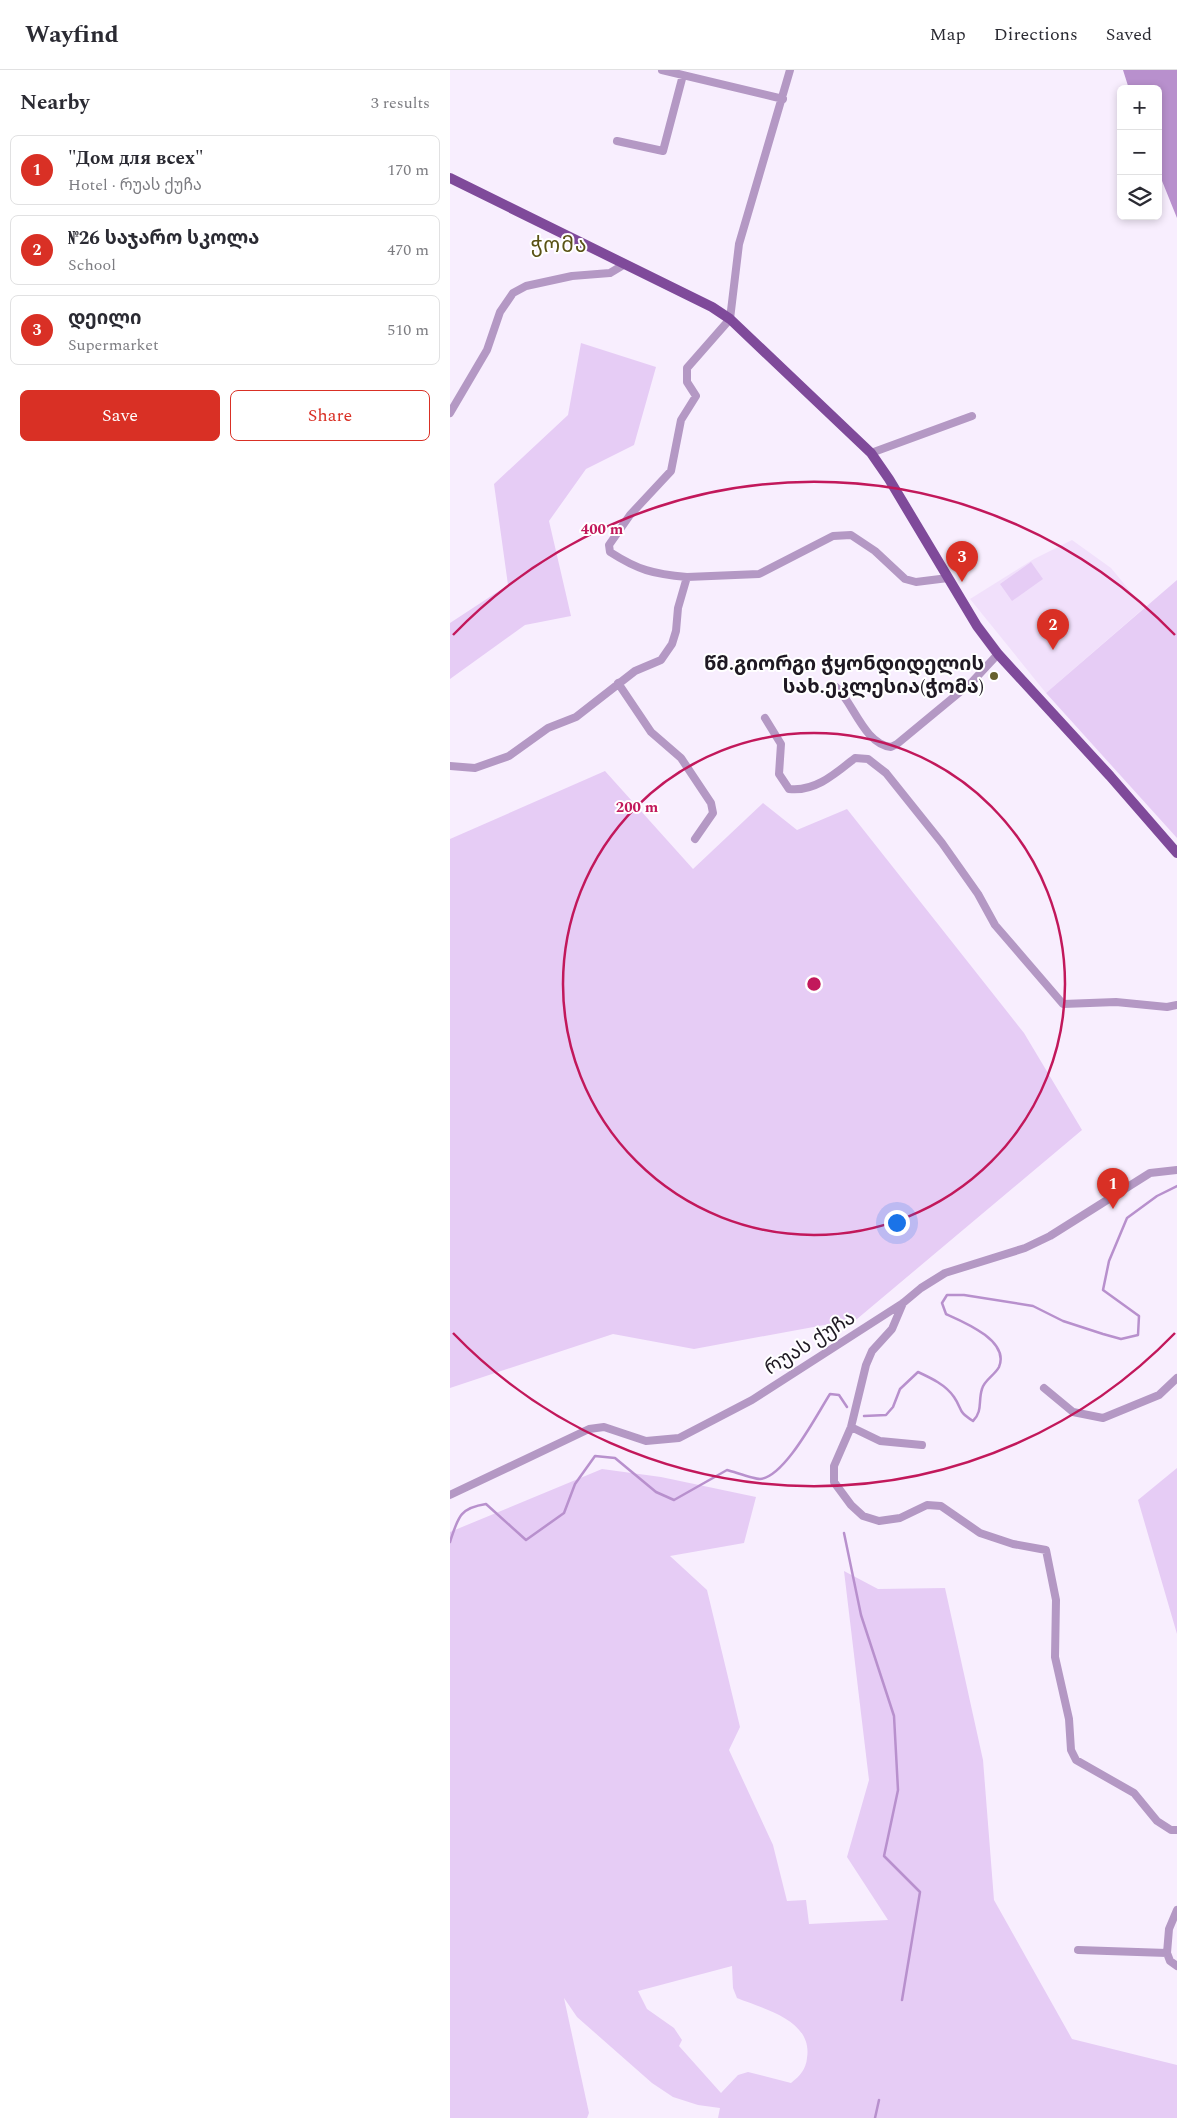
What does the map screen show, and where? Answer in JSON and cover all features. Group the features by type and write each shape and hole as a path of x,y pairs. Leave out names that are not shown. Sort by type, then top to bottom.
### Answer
{"main road":[{"path":"450,178 712,307 730,319 871,453 889,479 977,626 998,654 1110,776 1177,853"}],"street":[{"path":"662,70 783,99"},
{"path":"790,70 739,244 730,319 687,368 687,382 696,396 680,420 671,471 630,515 609,545 610,552 626,563 652,574 686,577 759,574 833,536 851,535 875,551 905,579 916,582 948,578"},
{"path":"617,141 664,151 683,75"},
{"path":"450,413 488,350 500,312 513,293 526,286 572,276 610,273 625,264"},
{"path":"871,453 972,416"},
{"path":"450,766 475,768 509,756 548,728 576,717 635,671 661,660 672,644 686,577"},
{"path":"836,687 855,717 877,742 890,747 898,744 972,682 998,654"},
{"path":"618,683 651,732 681,758 711,802 713,813 695,839"},
{"path":"765,718 781,744 779,774 789,789 803,790 831,778 855,758 868,759 886,773 942,844 978,894 995,925 1063,1004 1116,1002 1167,1007 1177,1005"},
{"name":"რუას ქუჩა","path":"450,1495 589,1430 604,1427 646,1441 679,1438 752,1400 903,1303 921,1288 945,1273 1025,1248 1050,1236 1150,1173 1177,1170"},
{"path":"903,1303 892,1329 872,1350 866,1365 851,1427 834,1466 834,1482 851,1505 863,1516 879,1521 900,1518 926,1505 941,1506 980,1533 1013,1544 1046,1550 1056,1600 1055,1657 1069,1719 1072,1750 1076,1760 1134,1794 1157,1821 1171,1830 1177,1830"},
{"path":"1044,1388 1073,1412 1103,1418 1159,1395 1177,1378"},
{"path":"851,1427 880,1441 922,1446"},
{"path":"1177,1910 1169,1930 1167,1953 1170,1961 1177,1966"},
{"path":"1078,1950 1167,1953"}],"shaded area":[{"path":"1123,70 1177,70 1177,218 1162,181 1162,85 1128,85"},
{"path":"581,343 656,367 634,445 586,469 549,521 571,616 525,625 450,679 450,623 508,585 494,484 568,415"},
{"path":"1072,540 1111,568 1144,608 1046,693 970,599 1034,559"},
{"path":"1031,562 1043,579 1012,601 1000,584"},
{"path":"1177,580 1177,838 1046,693"},
{"path":"605,771 693,869 763,803 797,830 847,809 1024,1033 1082,1130 857,1319 694,1349 613,1334 450,1388 450,839"},
{"path":"1177,1468 1177,1634 1138,1500"},
{"path":"602,1469 661,1477 756,1497 744,1543 670,1556 707,1590 740,1727 729,1750 773,1845 787,1901 806,1900 809,1924 888,1920 847,1857 869,1780 844,1571 878,1589 945,1588 983,1760 994,1900 1072,2039 1177,2065 1177,2118 718,2118 720,2108 698,2105 673,2097 652,2083 577,2017 564,1998 589,2113 587,2118 450,2118 450,1532","holes":["732,1966 733,1988 737,1998 784,2018 795,2025 802,2034 807,2045 807,2058 802,2072 791,2083 748,2072 738,2075 721,2093 679,2046 682,2040 674,2028 647,2009 638,1991"]}],"waterway":[{"path":"864,1416 886,1415 893,1407 900,1389 918,1372 943,1385 954,1397 962,1412 968,1418 973,1421 976,1417 983,1386 999,1367 1001,1358 998,1349 992,1341 974,1327 946,1314 942,1303 947,1295 964,1295 1033,1306 1063,1321 1121,1339 1138,1335 1139,1316 1103,1290 1109,1261 1127,1218 1157,1196 1177,1186"},
{"path":"450,1542 455,1526 465,1511 486,1504 526,1540 564,1513 575,1484 595,1456 615,1458 656,1492 674,1500 727,1470 760,1479 770,1476 780,1468 800,1443 830,1394 839,1395 847,1407"},
{"path":"844,1533 861,1615 894,1716 898,1790 884,1856 920,1892 902,2000"},
{"path":"875,2118 879,2100"}],"place":[{"name":"დეილი","path":"962,582"},
{"name":"№26 საჯარო სკოლა","path":"1053,650"},
{"name":"წმ.გიორგი ჭყონდიდელის სახ.ეკლესია(ჭომა)","path":"994,676"},
{"name":"\"Дом для всех\"","path":"1113,1209"}],"district":[{"name":"ჭომა","path":"559,246"}]}
